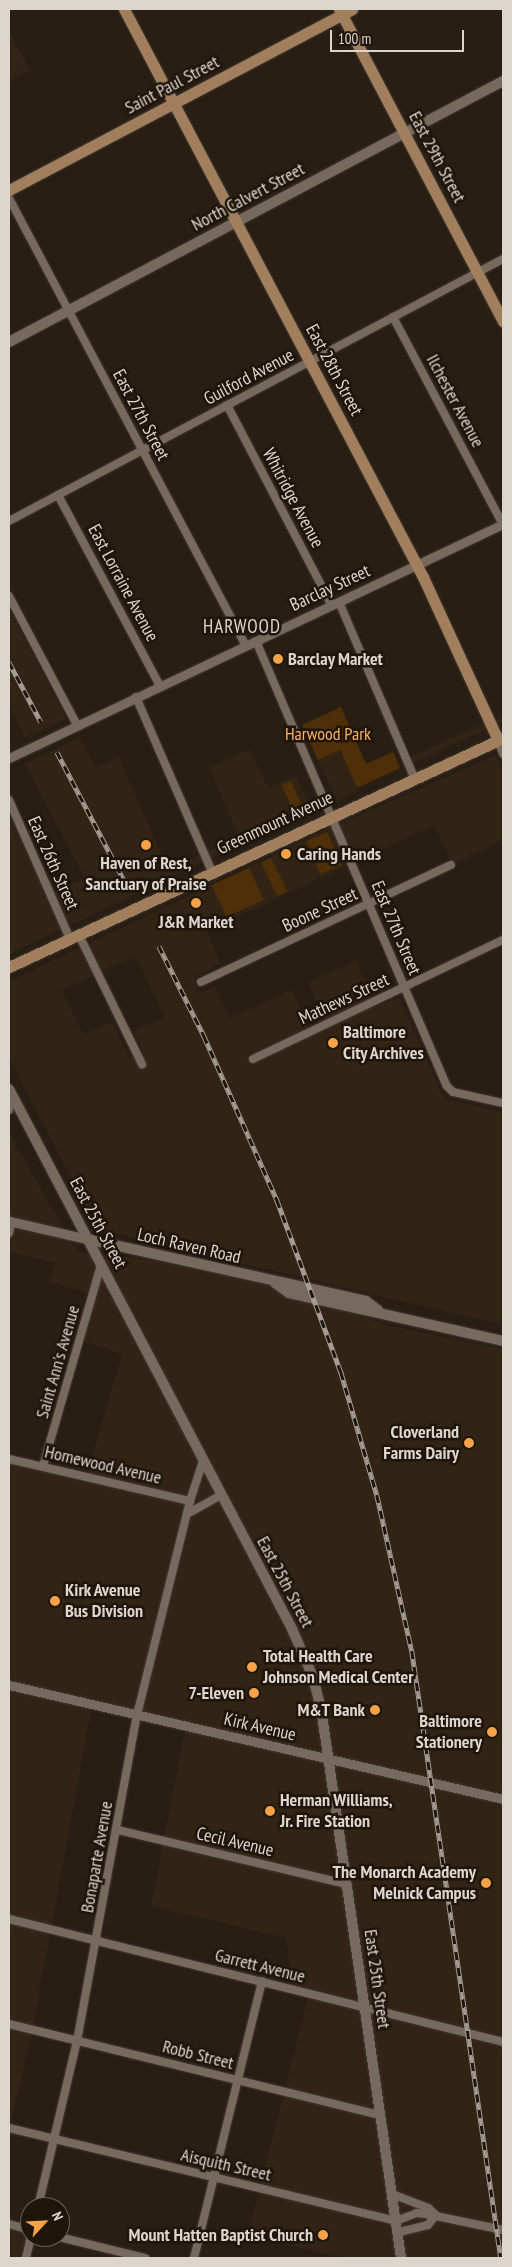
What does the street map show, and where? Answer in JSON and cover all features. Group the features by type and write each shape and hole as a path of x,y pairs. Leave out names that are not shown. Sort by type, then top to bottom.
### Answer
{"main road":[{"name":"East 28th Street","path":"124,9 417,565 501,739"},
{"name":"Saint Paul Street","path":"9,190 174,104 344,11"},
{"name":"East 29th Street","path":"344,11 404,133 503,322"},
{"name":"North Calvert Street","path":"9,342 503,80"},
{"name":"Greenmount Avenue","path":"9,967 414,777 501,739"},
{"name":"East 25th Street","path":"10,1092 308,1664 317,1689 401,2258"},
{"name":"Loch Raven Road","path":"87,1239 274,1283 290,1293 365,1311 378,1310 503,1341"}],"street":[{"name":"East 27th Street","path":"9,198 246,646"},
{"name":"Guilford Avenue","path":"9,521 503,259"},
{"name":"Ilchester Avenue","path":"393,317 503,525"},
{"name":"Whitridge Avenue","path":"227,405 336,604 414,777"},
{"name":"East Lorraine Avenue","path":"58,495 160,686"},
{"name":"Barclay Street","path":"9,758 503,525"},
{"path":"9,596 77,725"},
{"name":"East 27th Street","path":"256,642 450,1090 503,1103"},
{"path":"136,697 212,872"},
{"name":"East 28th Street","path":"501,739 503,753"},
{"name":"East 26th Street","path":"9,800 74,937 142,1064"},
{"name":"Boone Street","path":"202,982 451,866"},
{"name":"Mathews Street","path":"253,1059 503,940"},
{"path":"9,1110 10,1092"},
{"path":"9,1233 10,1221"},
{"name":"Loch Raven Road","path":"10,1221 87,1239"},
{"name":"Saint Ann's Avenue","path":"44,1466 101,1265"},
{"name":"Homewood Avenue","path":"9,1458 190,1502"},
{"name":"Bonaparte Avenue","path":"40,2197 78,2041 118,1830 137,1715 190,1502 203,1461"},
{"path":"187,1514 221,1495"},
{"name":"Kirk Avenue","path":"9,1685 503,1800"},
{"name":"Cecil Avenue","path":"118,1830 346,1884"},
{"name":"Garrett Avenue","path":"9,1919 503,2042"},
{"path":"194,2258 262,1982"},
{"name":"Robb Street","path":"9,2024 380,2115"},
{"name":"Aisquith Street","path":"9,2128 396,2221"},
{"path":"392,2194 428,2208 436,2215"},
{"path":"396,2221 417,2213 436,2215 503,2230"},
{"path":"397,2233 420,2228 436,2215"},
{"path":"70,2240 145,2258"}],"shaded area":[{"path":"9,31 30,70 9,82"},
{"path":"9,609 66,719 25,738 9,705"},
{"path":"503,715 503,722 413,763 411,756"},
{"path":"80,737 96,768 119,757 168,869 239,837 209,768 250,749 268,788 296,776 312,811 9,954 9,815 12,814 48,895 85,878 25,764"},
{"path":"339,750 358,791 337,801 318,760"},
{"path":"496,755 503,773 503,840 452,864 434,825 207,931 220,963 193,978 200,993 215,986 230,1018 292,990 312,1035 328,1028 308,982 356,961 376,1007 399,997 441,1093 447,1099 503,1112 503,1325 98,1229 9,1058 9,982 328,829","holes":["135,956 165,1017 134,1031 143,1051 129,1058 112,1022 83,1035 62,990"]},
{"path":"9,1133 77,1252 187,1264 269,1284 390,1326 503,1349 503,2258 343,2258 248,2235 309,1994 293,1990 286,1938 151,1906 185,1729 92,1706 31,2037 9,2130 9,1460 86,1478 122,1354 79,1340 94,1295 50,1282 55,1263 9,1251"},
{"path":"9,2226 20,2228 20,2247 28,2247 27,2258 9,2258"}],"green space":[{"name":"Harwood Park","path":"341,707 366,764 393,752 400,768 357,788 340,750 318,760 302,725"},
{"path":"291,781 305,812 296,816 282,785"},
{"path":"327,832 342,865 321,874 306,841"},
{"path":"271,858 287,891 277,896 261,863"},
{"path":"249,868 264,900 227,917 212,885"}],"railway":[{"path":"9,662 41,722"},
{"path":"57,752 129,890"},
{"path":"159,946 204,1036 277,1200 341,1372 377,1495 412,1651 501,2258"}],"place":[{"name":"Barclay Market","path":"278,659"},
{"name":"Haven of Rest, Sanctuary of Praise","path":"146,845"},
{"name":"Caring Hands","path":"286,854"},
{"name":"J&R Market","path":"196,903"},
{"name":"Baltimore City Archives","path":"333,1043"},
{"name":"Cloverland Farms Dairy","path":"469,1443"},
{"name":"Kirk Avenue Bus Division","path":"55,1601"},
{"name":"Total Health Care Johnson Medical Center","path":"252,1667"},
{"name":"7-Eleven","path":"254,1693"},
{"name":"M&T Bank","path":"375,1710"},
{"name":"Baltimore Stationery","path":"492,1732"},
{"name":"Herman Williams, Jr. Fire Station","path":"270,1811"},
{"name":"The Monarch Academy Melnick Campus","path":"486,1883"},
{"name":"Mount Hatten Baptist Church","path":"323,2235"}],"district":[{"name":"HARWOOD","path":"242,627"}]}
